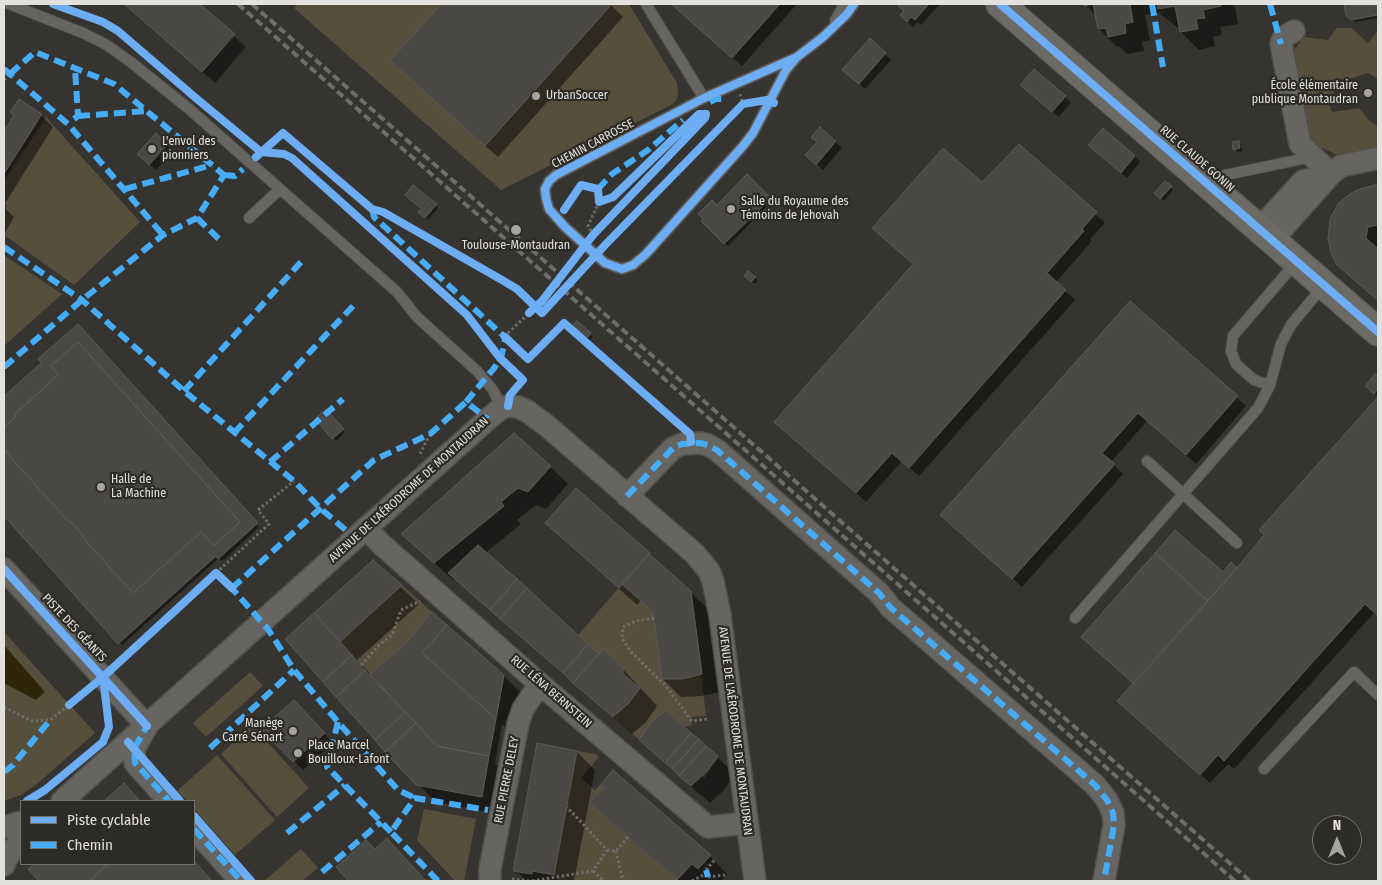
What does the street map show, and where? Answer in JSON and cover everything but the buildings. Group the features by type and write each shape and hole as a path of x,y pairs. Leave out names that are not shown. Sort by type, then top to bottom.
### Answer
{"street":[{"name":"RUE CLAUDE GONIN","path":"1000,4 1378,332"},
{"path":"1294,31 1284,37 1281,44 1300,144 1331,174"},
{"path":"1266,234 1303,181 1331,174 1341,166 1370,159"},
{"name":"AVENUE DE L'AÉRODROME DE MONTAUDRAN","path":"63,800 488,419 500,409 508,406 518,407 527,410 695,554 709,570 720,615 755,881"},
{"path":"627,496 673,448 682,444 700,443 717,450 879,593 898,614 1095,785 1113,813 1114,825 1104,881"},
{"name":"RUE LÉNA BERNSTEIN","path":"366,528 540,684 708,827 748,824"},
{"name":"PISTE DES GÉANTS","path":"4,569 147,726"},
{"name":"RUE PIERRE DELEY","path":"490,881 490,869 518,724 524,709 540,684"},
{"path":"147,726 134,749 135,763 168,800"},
{"path":"4,827 20,822"},
{"path":"195,830 241,881"},
{"path":"4,865 9,854 20,839"}],"lane":[{"path":"9,4 83,33 107,45 181,102 397,292 417,317 477,371 493,390 500,409"},
{"path":"646,4 704,98"},
{"name":"CHEMIN CARROSSE","path":"832,27 844,4"},
{"name":"CHEMIN CARROSSE","path":"797,56 786,70 753,133 744,146 646,254 633,265 622,269 605,263 549,209 545,188 556,175 704,98 744,83 797,56 812,46 854,4"},
{"path":"1204,180 1313,156"},
{"path":"249,218 280,188"},
{"path":"1270,385 1254,380 1236,364 1231,351 1233,336 1297,261"},
{"path":"1075,618 1258,408 1270,385 1281,344 1291,325 1324,284"},
{"path":"1147,461 1237,543"},
{"path":"1264,770 1354,672 1378,695"}],"path":[{"path":"4,80 10,74"},
{"path":"744,83 743,104 769,100"},
{"path":"588,226 599,202"},
{"path":"508,333 529,313"},
{"path":"216,573 269,524 258,510 294,481"},
{"path":"361,665 378,646 392,635 402,610 420,601"},
{"path":"654,618 636,621 623,626 622,638 632,653 666,686 692,721 707,719"},
{"path":"665,679 666,686"},
{"path":"4,707 32,721 50,720 69,705"},
{"path":"567,807 607,850 616,852"},
{"path":"616,852 628,837"},
{"path":"512,879 530,881 593,871 607,850"},
{"path":"616,852 623,881"},
{"path":"707,873 714,859"},
{"path":"593,871 604,881"},
{"path":"692,881 707,873 725,875"}],"shaded area":[{"name":"UrbanSoccer","path":"298,4 629,4 677,83 677,99 673,104 501,190 294,8"},
{"path":"1337,28 1351,28 1368,43 1378,31 1378,79 1368,73 1349,79 1334,79 1336,87 1329,103 1332,112 1359,108 1378,127 1378,146 1376,149 1347,159 1310,141 1293,51 1304,37 1328,40"},
{"path":"46,117 140,222 74,285 4,235 4,212 7,205 4,203 4,181"},
{"path":"4,255 62,294 4,346"},
{"path":"622,584 653,612 662,679 683,679 701,674 706,716 691,717 692,725 685,727 666,710 639,740 613,717 628,704 640,688 623,674 623,667 603,650 599,653 578,635"},
{"path":"402,585 432,612 406,643 370,674 340,642"},
{"path":"4,632 95,733 37,784 21,795 4,801"},
{"path":"4,645 45,692 36,700 4,683"},
{"path":"250,672 263,686 206,737 193,723"},
{"path":"252,725 309,788 277,817 221,754"},
{"path":"577,751 596,754 599,757 581,778 595,790 601,784 604,787 589,803 680,881 558,881 554,875"},
{"path":"217,755 275,820 235,855 195,810 195,800 186,800 177,791"},
{"path":"424,809 476,819 464,881 455,881 417,840"},
{"path":"301,849 318,868 302,881 264,881"}],"railway":[{"path":"238,4 1235,881"},
{"path":"252,4 1250,881"}],"marked path":[{"path":"1152,4 1163,67"},
{"path":"1270,4 1281,44"},
{"path":"10,74 35,52 114,84 224,175"},
{"path":"74,119 78,116 75,68"},
{"path":"4,69 68,124 163,235"},
{"path":"710,102 716,99 725,99"},
{"path":"78,116 147,111"},
{"path":"598,189 612,174 648,150 683,120"},
{"path":"125,189 212,165"},
{"path":"224,175 235,176 243,169"},
{"path":"4,367 82,300 163,235 197,218 224,175"},
{"path":"372,209 374,217 508,340"},
{"path":"197,218 221,241"},
{"path":"4,247 82,300 184,391 294,481 320,508 355,538"},
{"path":"184,391 301,262"},
{"path":"234,433 353,306"},
{"path":"466,402 495,367 502,354 506,335"},
{"path":"270,462 343,399"},
{"path":"232,588 374,460 430,434 466,402 488,419"},
{"path":"627,496 673,448 682,444 700,443 717,450 879,593 891,608 1095,785 1107,800 1113,813 1114,825 1104,881"},
{"path":"229,585 268,629 294,670 338,722 398,790 415,798"},
{"path":"210,748 294,670"},
{"path":"4,772 13,765 50,720"},
{"path":"144,722 147,726 134,749 135,763 168,800"},
{"path":"338,722 327,767 391,832"},
{"path":"287,833 345,785"},
{"path":"438,881 391,832 415,798 488,810"},
{"path":"322,872 381,822"},
{"path":"195,830 241,881"},
{"path":"706,870 708,877"}],"cycle path":[{"path":"53,4 103,22 118,31 261,152 284,154 292,158 467,315 500,358 523,380 510,395 508,406"},
{"path":"797,57 786,70 753,133 743,146 646,254 633,265 622,269 605,263 565,227 549,209 545,189 549,181 556,175 704,98 797,57 823,37 847,14 854,4"},
{"path":"1000,4 1378,332"},
{"path":"256,157 283,133 372,209 383,212 517,289 542,313 606,244 743,104 767,100 774,103"},
{"path":"529,313 542,301 593,235 705,118 706,114 699,114 613,197 599,202 598,189 581,185 564,210"},
{"path":"505,337 528,359 564,323 690,434 691,442"},
{"path":"4,569 147,726"},
{"path":"69,705 103,677 216,573 232,588"},
{"path":"29,800 45,790 103,742 109,727 103,677"},
{"path":"128,742 179,800"},
{"path":"195,817 251,881"}],"place":[{"name":"École élémentaire publique Montaudran","path":"1368,93"},
{"name":"UrbanSoccer","path":"536,96"},
{"name":"L'envol des pionniers","path":"152,149"},
{"name":"Salle du Royaume des Témoins de Jehovah","path":"731,209"},
{"name":"Toulouse-Montaudran","path":"516,230"},
{"name":"Halle de La Machine","path":"101,487"},
{"name":"Manège Carré Sénart","path":"293,731"},
{"name":"Place Marcel Bouilloux-Lafont","path":"298,753"}]}
